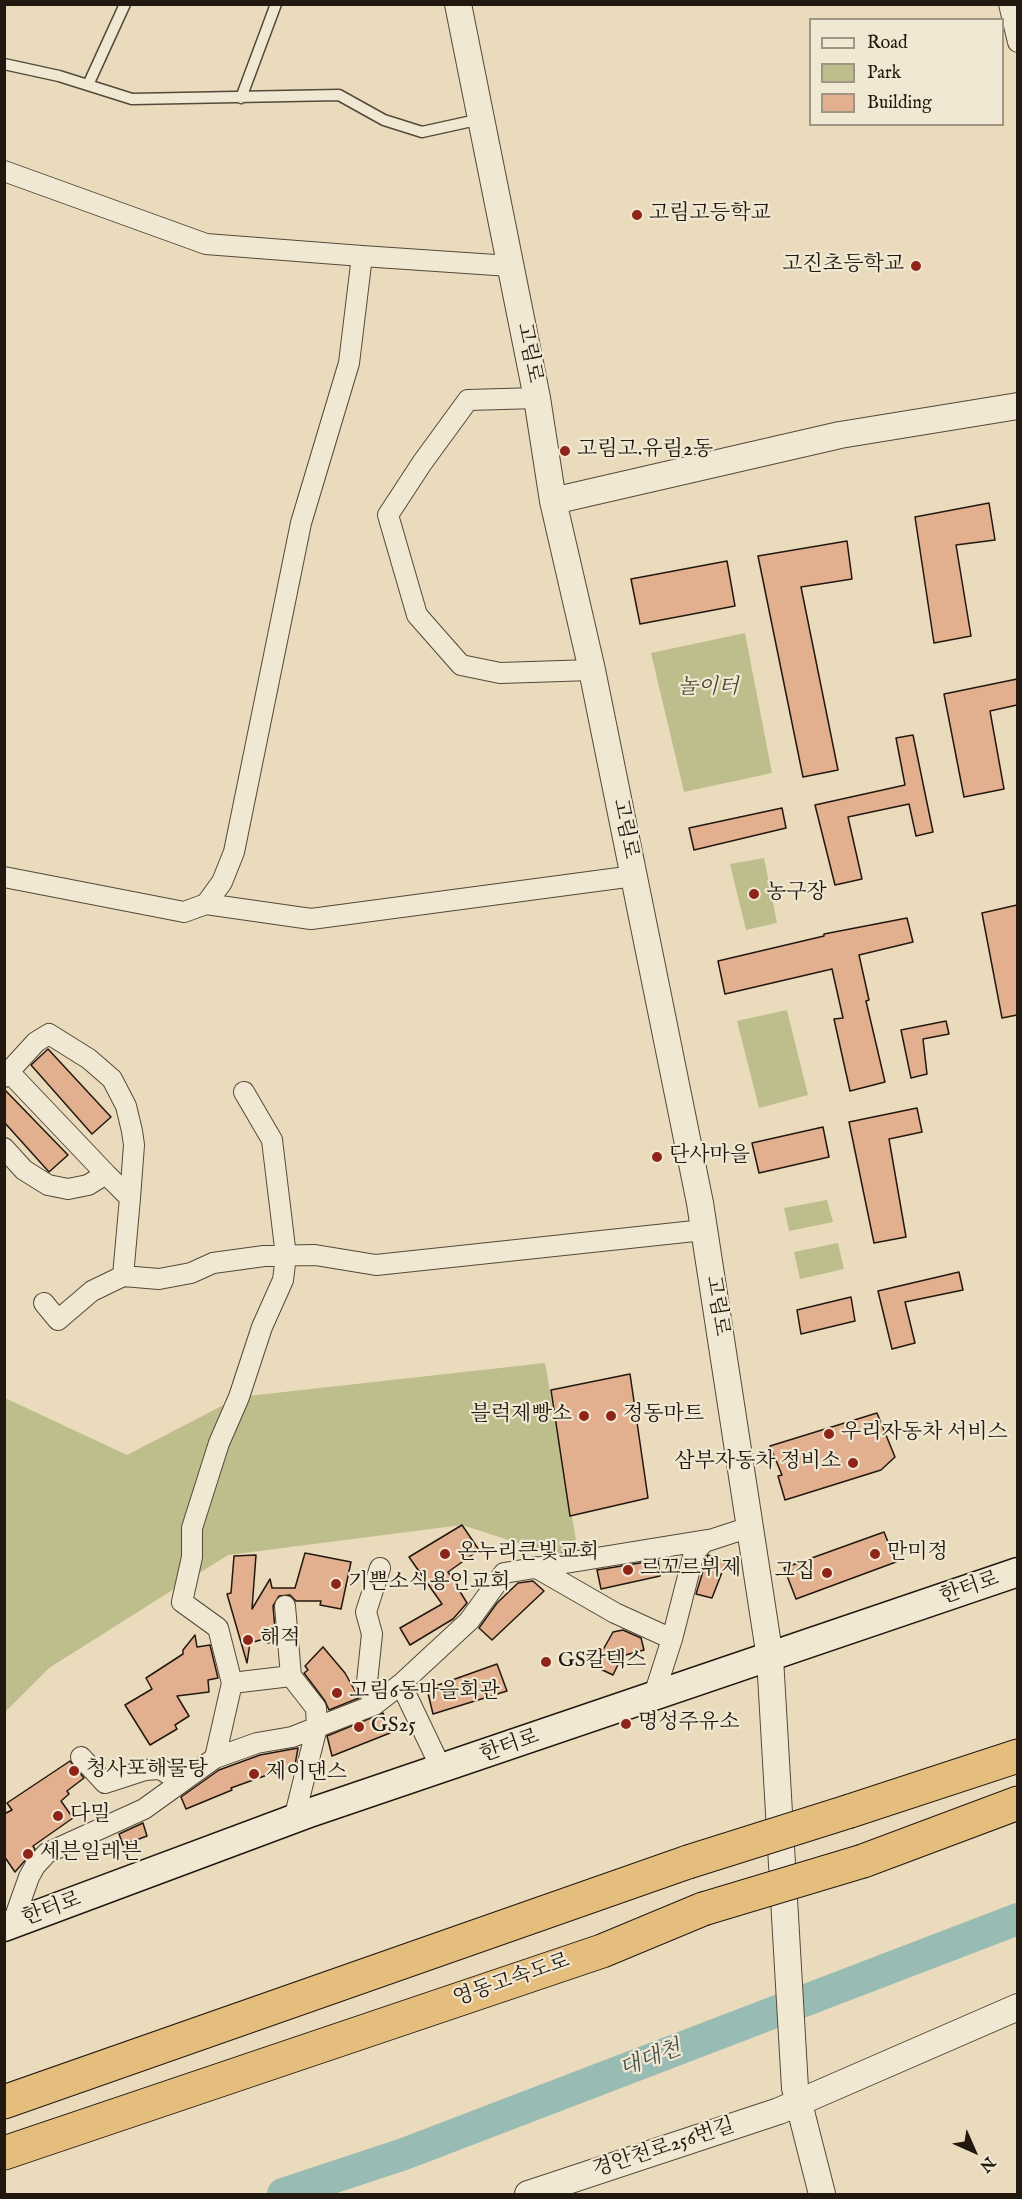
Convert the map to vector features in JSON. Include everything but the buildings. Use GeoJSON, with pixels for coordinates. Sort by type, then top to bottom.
{"type":"FeatureCollection","features":[{"type":"Feature","properties":{"kind":"highway"},"geometry":{"type":"LineString","coordinates":[[4,2102],[688,1862],[1017,1756]]}},
{"type":"Feature","properties":{"kind":"highway","name":"영동고속도로"},"geometry":{"type":"LineString","coordinates":[[4,2153],[602,1951],[703,1909],[863,1861],[1017,1803]]}},
{"type":"Feature","properties":{"kind":"main road","name":"한터로"},"geometry":{"type":"LineString","coordinates":[[7,1922],[294,1819],[1017,1572]]}},
{"type":"Feature","properties":{"kind":"street","name":"고림로"},"geometry":{"type":"LineString","coordinates":[[458,4],[537,398],[553,501],[592,670],[704,1230],[770,1658],[786,1955],[797,2094]]}},
{"type":"Feature","properties":{"kind":"street"},"geometry":{"type":"LineString","coordinates":[[1009,4],[1017,42]]}},
{"type":"Feature","properties":{"kind":"street"},"geometry":{"type":"LineString","coordinates":[[4,171],[206,244],[510,266]]}},
{"type":"Feature","properties":{"kind":"street"},"geometry":{"type":"LineString","coordinates":[[206,904],[222,882],[234,852],[301,523],[349,363],[362,256]]}},
{"type":"Feature","properties":{"kind":"street"},"geometry":{"type":"LineString","coordinates":[[537,398],[468,400],[388,515],[417,615],[461,665],[500,673],[592,670]]}},
{"type":"Feature","properties":{"kind":"street"},"geometry":{"type":"LineString","coordinates":[[553,501],[840,435],[1017,406]]}},
{"type":"Feature","properties":{"kind":"street"},"geometry":{"type":"LineString","coordinates":[[4,877],[184,912],[206,904],[311,919],[634,876]]}},
{"type":"Feature","properties":{"kind":"street"},"geometry":{"type":"LineString","coordinates":[[123,1276],[130,1198],[134,1145],[126,1106],[112,1079],[89,1059],[49,1034],[36,1042],[6,1073],[130,1198]]}},
{"type":"Feature","properties":{"kind":"street"},"geometry":{"type":"LineString","coordinates":[[215,1758],[232,1683],[218,1628],[182,1602],[192,1557],[192,1528],[219,1443],[239,1397],[262,1327],[283,1280],[286,1256],[272,1140],[244,1092]]}},
{"type":"Feature","properties":{"kind":"street"},"geometry":{"type":"LineString","coordinates":[[4,1148],[24,1170],[48,1185],[68,1189],[88,1185],[106,1174]]}},
{"type":"Feature","properties":{"kind":"street"},"geometry":{"type":"LineString","coordinates":[[44,1304],[58,1320],[92,1291],[123,1276],[159,1279],[191,1273],[213,1263],[315,1255],[376,1265],[704,1230]]}},
{"type":"Feature","properties":{"kind":"street"},"geometry":{"type":"LineString","coordinates":[[7,1922],[35,1866],[47,1853],[144,1809],[215,1758],[257,1743],[292,1737],[374,1705],[401,1684],[469,1621],[504,1574],[706,1540],[750,1527]]}},
{"type":"Feature","properties":{"kind":"street"},"geometry":{"type":"LineString","coordinates":[[653,1698],[672,1639],[694,1553],[706,1540]]}},
{"type":"Feature","properties":{"kind":"street"},"geometry":{"type":"LineString","coordinates":[[535,1567],[615,1613],[672,1639]]}},
{"type":"Feature","properties":{"kind":"street"},"geometry":{"type":"LineString","coordinates":[[374,1705],[367,1682],[372,1634],[366,1612],[380,1568]]}},
{"type":"Feature","properties":{"kind":"street"},"geometry":{"type":"LineString","coordinates":[[285,1606],[291,1676],[316,1708],[317,1728],[294,1819]]}},
{"type":"Feature","properties":{"kind":"street"},"geometry":{"type":"LineString","coordinates":[[232,1683],[291,1676]]}},
{"type":"Feature","properties":{"kind":"street"},"geometry":{"type":"LineString","coordinates":[[401,1684],[442,1770]]}},
{"type":"Feature","properties":{"kind":"street"},"geometry":{"type":"LineString","coordinates":[[81,1757],[105,1783],[145,1770],[160,1769],[180,1781]]}},
{"type":"Feature","properties":{"kind":"street","name":"경안천로256번길"},"geometry":{"type":"LineString","coordinates":[[528,2194],[797,2094],[1017,2007]]}},
{"type":"Feature","properties":{"kind":"street"},"geometry":{"type":"LineString","coordinates":[[797,2094],[822,2194]]}},
{"type":"Feature","properties":{"kind":"lane"},"geometry":{"type":"LineString","coordinates":[[88,85],[125,4]]}},
{"type":"Feature","properties":{"kind":"lane"},"geometry":{"type":"LineString","coordinates":[[242,98],[276,4]]}},
{"type":"Feature","properties":{"kind":"lane"},"geometry":{"type":"LineString","coordinates":[[4,64],[88,85],[132,99],[339,95],[384,120],[422,132],[481,119]]}},
{"type":"Feature","properties":{"kind":"green space","name":"놀이터"},"geometry":{"type":"Polygon","coordinates":[[[745,633],[772,773],[684,792],[651,653],[745,633]]]}},
{"type":"Feature","properties":{"kind":"green space","name":"농구장"},"geometry":{"type":"Polygon","coordinates":[[[764,858],[777,923],[746,930],[730,864],[764,858]]]}},
{"type":"Feature","properties":{"kind":"green space"},"geometry":{"type":"Polygon","coordinates":[[[787,1010],[808,1095],[759,1108],[737,1021],[787,1010]]]}},
{"type":"Feature","properties":{"kind":"green space"},"geometry":{"type":"Polygon","coordinates":[[[827,1200],[833,1222],[789,1231],[784,1208],[827,1200]]]}},
{"type":"Feature","properties":{"kind":"green space"},"geometry":{"type":"Polygon","coordinates":[[[838,1243],[844,1269],[800,1279],[794,1252],[838,1243]]]}},
{"type":"Feature","properties":{"kind":"green space"},"geometry":{"type":"Polygon","coordinates":[[[545,1363],[580,1563],[462,1525],[228,1555],[49,1668],[5,1712],[5,1398],[127,1455],[239,1397],[545,1363]]]}},
{"type":"Feature","properties":{"kind":"waterway","name":"대대천"},"geometry":{"type":"LineString","coordinates":[[283,2194],[404,2154],[1018,1919]]}},
{"type":"Feature","properties":{"kind":"place","name":"고림고등학교"},"geometry":{"type":"Point","coordinates":[637,215]}},
{"type":"Feature","properties":{"kind":"place","name":"고진초등학교"},"geometry":{"type":"Point","coordinates":[916,266]}},
{"type":"Feature","properties":{"kind":"place","name":"고림고.유림2동"},"geometry":{"type":"Point","coordinates":[565,451]}},
{"type":"Feature","properties":{"kind":"place","name":"농구장"},"geometry":{"type":"Point","coordinates":[754,894]}},
{"type":"Feature","properties":{"kind":"place","name":"단사마을"},"geometry":{"type":"Point","coordinates":[657,1157]}},
{"type":"Feature","properties":{"kind":"place","name":"블럭제빵소"},"geometry":{"type":"Point","coordinates":[584,1416]}},
{"type":"Feature","properties":{"kind":"place","name":"정동마트"},"geometry":{"type":"Point","coordinates":[611,1416]}},
{"type":"Feature","properties":{"kind":"place","name":"우리자동차 서비스"},"geometry":{"type":"Point","coordinates":[829,1434]}},
{"type":"Feature","properties":{"kind":"place","name":"삼부자동차 정비소"},"geometry":{"type":"Point","coordinates":[853,1463]}},
{"type":"Feature","properties":{"kind":"place","name":"온누리큰빛교회"},"geometry":{"type":"Point","coordinates":[445,1554]}},
{"type":"Feature","properties":{"kind":"place","name":"만미정"},"geometry":{"type":"Point","coordinates":[875,1554]}},
{"type":"Feature","properties":{"kind":"place","name":"르꼬르뷔제"},"geometry":{"type":"Point","coordinates":[628,1570]}},
{"type":"Feature","properties":{"kind":"place","name":"그집"},"geometry":{"type":"Point","coordinates":[827,1573]}},
{"type":"Feature","properties":{"kind":"place","name":"기쁜소식용인교회"},"geometry":{"type":"Point","coordinates":[336,1584]}},
{"type":"Feature","properties":{"kind":"place","name":"해적"},"geometry":{"type":"Point","coordinates":[248,1640]}},
{"type":"Feature","properties":{"kind":"place","name":"GS칼텍스"},"geometry":{"type":"Point","coordinates":[546,1662]}},
{"type":"Feature","properties":{"kind":"place","name":"고림6동마을회관"},"geometry":{"type":"Point","coordinates":[337,1693]}},
{"type":"Feature","properties":{"kind":"place","name":"명성주유소"},"geometry":{"type":"Point","coordinates":[626,1724]}},
{"type":"Feature","properties":{"kind":"place","name":"GS25"},"geometry":{"type":"Point","coordinates":[359,1727]}},
{"type":"Feature","properties":{"kind":"place","name":"청사포해물탕"},"geometry":{"type":"Point","coordinates":[74,1771]}},
{"type":"Feature","properties":{"kind":"place","name":"제이댄스"},"geometry":{"type":"Point","coordinates":[254,1774]}},
{"type":"Feature","properties":{"kind":"place","name":"다밀"},"geometry":{"type":"Point","coordinates":[58,1816]}},
{"type":"Feature","properties":{"kind":"place","name":"세븐일레븐"},"geometry":{"type":"Point","coordinates":[28,1854]}}]}
